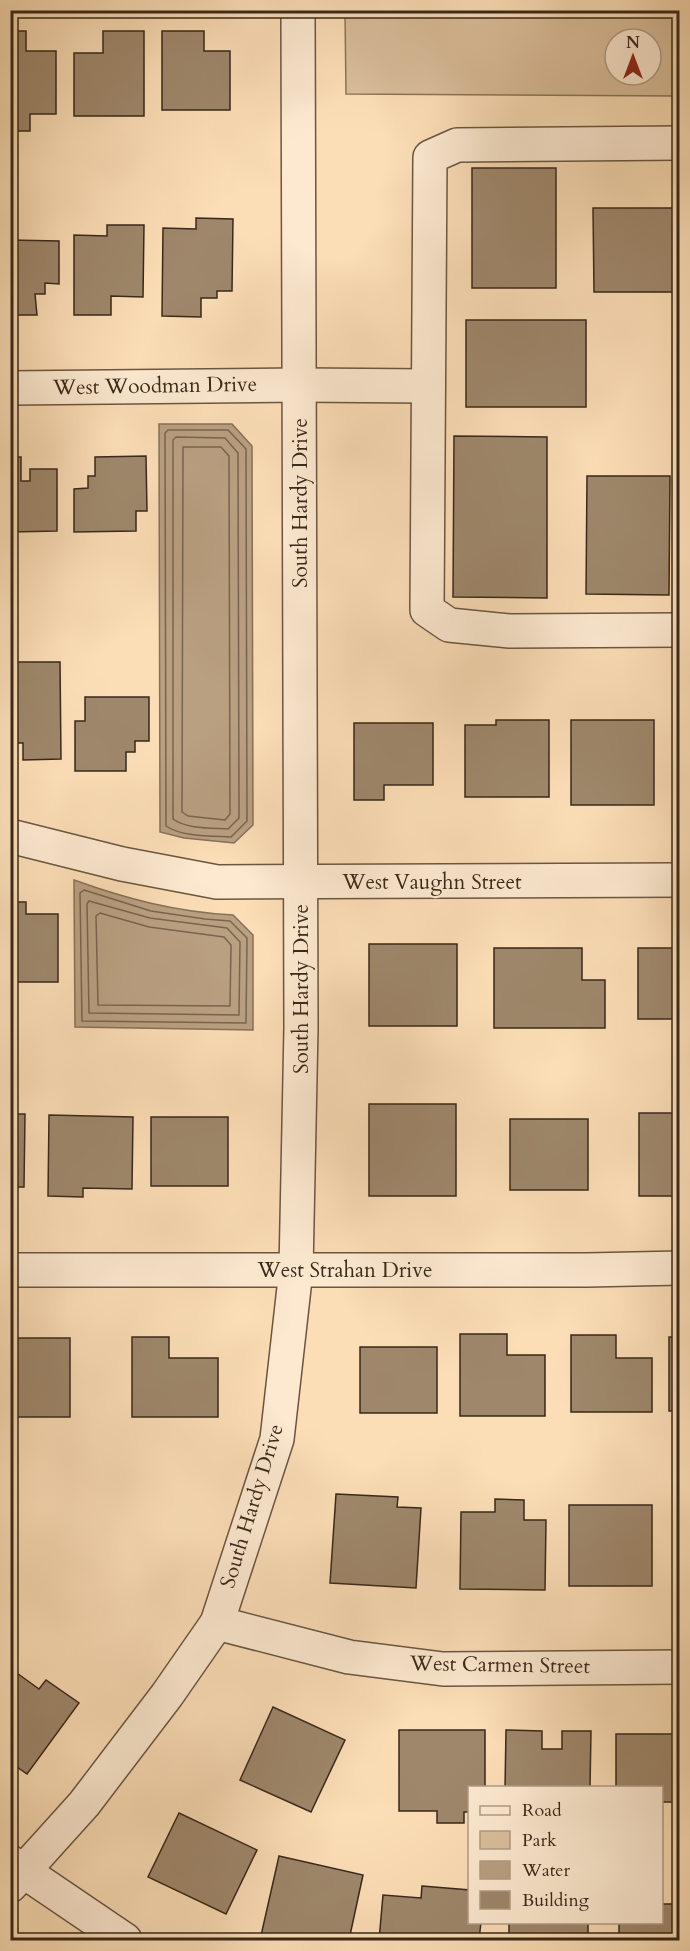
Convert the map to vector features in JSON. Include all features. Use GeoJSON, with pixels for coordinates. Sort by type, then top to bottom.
{"type":"FeatureCollection","features":[{"type":"Feature","properties":{"kind":"street","name":"South Hardy Drive"},"geometry":{"type":"LineString","coordinates":[[15,1873],[84,1804],[167,1695],[217,1623],[277,1439],[296,1270],[301,1028],[298,10]]}},
{"type":"Feature","properties":{"kind":"street"},"geometry":{"type":"LineString","coordinates":[[680,143],[457,145],[430,157],[427,610],[449,625],[510,631],[680,630]]}},
{"type":"Feature","properties":{"kind":"street","name":"West Woodman Drive"},"geometry":{"type":"LineString","coordinates":[[10,388],[428,386]]}},
{"type":"Feature","properties":{"kind":"street","name":"West Vaughn Street"},"geometry":{"type":"LineString","coordinates":[[10,836],[122,864],[217,882],[680,880]]}},
{"type":"Feature","properties":{"kind":"street","name":"West Strahan Drive"},"geometry":{"type":"LineString","coordinates":[[10,1270],[680,1268]]}},
{"type":"Feature","properties":{"kind":"street","name":"West Carmen Street"},"geometry":{"type":"LineString","coordinates":[[217,1623],[349,1657],[443,1669],[680,1667]]}},
{"type":"Feature","properties":{"kind":"street"},"geometry":{"type":"LineString","coordinates":[[15,1873],[125,1941]]}},
{"type":"Feature","properties":{"kind":"green space"},"geometry":{"type":"Polygon","coordinates":[[[345,11],[679,11],[679,96],[346,94],[345,11]]]}},
{"type":"Feature","properties":{"kind":"water"},"geometry":{"type":"Polygon","coordinates":[[[159,424],[232,424],[252,446],[253,825],[234,843],[184,838],[160,832],[159,424]]]}},
{"type":"Feature","properties":{"kind":"water"},"geometry":{"type":"Polygon","coordinates":[[[74,880],[152,903],[192,911],[233,915],[253,935],[253,1030],[75,1027],[74,880]]]}},
{"type":"Feature","properties":{"kind":"building"},"geometry":{"type":"Polygon","coordinates":[[[10,31],[26,31],[26,51],[56,51],[56,114],[30,114],[30,131],[10,131],[10,31]]]}},
{"type":"Feature","properties":{"kind":"building"},"geometry":{"type":"Polygon","coordinates":[[[103,31],[144,31],[144,116],[74,116],[74,53],[103,53],[103,31]]]}},
{"type":"Feature","properties":{"kind":"building"},"geometry":{"type":"Polygon","coordinates":[[[162,31],[204,31],[204,51],[230,51],[230,110],[162,110],[162,31]]]}},
{"type":"Feature","properties":{"kind":"building"},"geometry":{"type":"Polygon","coordinates":[[[472,168],[556,168],[556,288],[472,288],[472,168]]]}},
{"type":"Feature","properties":{"kind":"building"},"geometry":{"type":"Polygon","coordinates":[[[593,208],[680,208],[680,292],[594,292],[593,208]]]}},
{"type":"Feature","properties":{"kind":"building"},"geometry":{"type":"Polygon","coordinates":[[[196,218],[233,219],[232,291],[217,291],[217,298],[201,298],[201,317],[162,316],[163,228],[196,229],[196,218]]]}},
{"type":"Feature","properties":{"kind":"building"},"geometry":{"type":"Polygon","coordinates":[[[107,225],[144,225],[143,297],[111,296],[111,315],[74,315],[74,235],[107,236],[107,225]]]}},
{"type":"Feature","properties":{"kind":"building"},"geometry":{"type":"Polygon","coordinates":[[[10,240],[59,241],[59,284],[45,283],[45,294],[35,294],[37,315],[10,315],[10,240]]]}},
{"type":"Feature","properties":{"kind":"building"},"geometry":{"type":"Polygon","coordinates":[[[466,320],[586,320],[586,407],[466,407],[466,320]]]}},
{"type":"Feature","properties":{"kind":"building"},"geometry":{"type":"Polygon","coordinates":[[[454,436],[547,437],[547,598],[453,597],[454,436]]]}},
{"type":"Feature","properties":{"kind":"building"},"geometry":{"type":"Polygon","coordinates":[[[146,456],[147,511],[136,511],[136,531],[74,532],[74,489],[88,488],[88,476],[95,476],[95,457],[146,456]]]}},
{"type":"Feature","properties":{"kind":"building"},"geometry":{"type":"Polygon","coordinates":[[[10,457],[21,457],[21,481],[30,481],[30,469],[57,469],[57,531],[10,532],[10,457]]]}},
{"type":"Feature","properties":{"kind":"building"},"geometry":{"type":"Polygon","coordinates":[[[587,476],[670,476],[669,595],[586,594],[587,476]]]}},
{"type":"Feature","properties":{"kind":"building"},"geometry":{"type":"Polygon","coordinates":[[[10,662],[60,662],[61,759],[23,760],[23,743],[10,743],[10,662]]]}},
{"type":"Feature","properties":{"kind":"building"},"geometry":{"type":"Polygon","coordinates":[[[85,697],[149,697],[149,741],[135,741],[135,752],[126,752],[126,771],[75,771],[75,721],[85,721],[85,697]]]}},
{"type":"Feature","properties":{"kind":"building"},"geometry":{"type":"Polygon","coordinates":[[[496,720],[549,720],[549,797],[465,797],[465,725],[496,725],[496,720]]]}},
{"type":"Feature","properties":{"kind":"building"},"geometry":{"type":"Polygon","coordinates":[[[571,720],[654,720],[654,805],[571,805],[571,720]]]}},
{"type":"Feature","properties":{"kind":"building"},"geometry":{"type":"Polygon","coordinates":[[[354,723],[433,723],[433,785],[384,785],[384,800],[354,800],[354,723]]]}},
{"type":"Feature","properties":{"kind":"building"},"geometry":{"type":"Polygon","coordinates":[[[677,727],[680,727],[680,805],[678,805],[677,727]]]}},
{"type":"Feature","properties":{"kind":"building"},"geometry":{"type":"Polygon","coordinates":[[[10,902],[26,902],[26,914],[58,914],[58,982],[10,982],[10,902]]]}},
{"type":"Feature","properties":{"kind":"building"},"geometry":{"type":"Polygon","coordinates":[[[369,944],[457,944],[457,1026],[369,1026],[369,944]]]}},
{"type":"Feature","properties":{"kind":"building"},"geometry":{"type":"Polygon","coordinates":[[[494,948],[582,948],[582,980],[605,980],[605,1028],[494,1028],[494,948]]]}},
{"type":"Feature","properties":{"kind":"building"},"geometry":{"type":"Polygon","coordinates":[[[638,948],[680,948],[680,1019],[638,1019],[638,948]]]}},
{"type":"Feature","properties":{"kind":"building"},"geometry":{"type":"Polygon","coordinates":[[[369,1104],[456,1104],[456,1196],[369,1196],[369,1104]]]}},
{"type":"Feature","properties":{"kind":"building"},"geometry":{"type":"Polygon","coordinates":[[[639,1113],[680,1113],[680,1196],[639,1196],[639,1113]]]}},
{"type":"Feature","properties":{"kind":"building"},"geometry":{"type":"Polygon","coordinates":[[[10,1114],[25,1114],[24,1187],[10,1187],[10,1114]]]}},
{"type":"Feature","properties":{"kind":"building"},"geometry":{"type":"Polygon","coordinates":[[[49,1115],[133,1117],[132,1189],[83,1188],[83,1197],[48,1196],[49,1115]]]}},
{"type":"Feature","properties":{"kind":"building"},"geometry":{"type":"Polygon","coordinates":[[[151,1117],[228,1117],[228,1186],[151,1186],[151,1117]]]}},
{"type":"Feature","properties":{"kind":"building"},"geometry":{"type":"Polygon","coordinates":[[[510,1119],[588,1119],[588,1190],[510,1190],[510,1119]]]}},
{"type":"Feature","properties":{"kind":"building"},"geometry":{"type":"Polygon","coordinates":[[[460,1334],[507,1334],[507,1355],[545,1355],[545,1416],[460,1416],[460,1334]]]}},
{"type":"Feature","properties":{"kind":"building"},"geometry":{"type":"Polygon","coordinates":[[[571,1335],[616,1335],[616,1358],[652,1358],[652,1412],[571,1412],[571,1335]]]}},
{"type":"Feature","properties":{"kind":"building"},"geometry":{"type":"Polygon","coordinates":[[[132,1337],[169,1337],[169,1358],[218,1358],[218,1417],[132,1417],[132,1337]]]}},
{"type":"Feature","properties":{"kind":"building"},"geometry":{"type":"Polygon","coordinates":[[[669,1337],[680,1337],[680,1411],[669,1411],[669,1337]]]}},
{"type":"Feature","properties":{"kind":"building"},"geometry":{"type":"Polygon","coordinates":[[[70,1338],[70,1417],[10,1417],[10,1339],[70,1338]]]}},
{"type":"Feature","properties":{"kind":"building"},"geometry":{"type":"Polygon","coordinates":[[[360,1347],[437,1347],[437,1413],[360,1413],[360,1347]]]}},
{"type":"Feature","properties":{"kind":"building"},"geometry":{"type":"Polygon","coordinates":[[[336,1494],[398,1497],[397,1507],[421,1508],[416,1588],[330,1583],[336,1494]]]}},
{"type":"Feature","properties":{"kind":"building"},"geometry":{"type":"Polygon","coordinates":[[[495,1499],[524,1500],[524,1520],[546,1520],[545,1590],[460,1589],[461,1512],[495,1512],[495,1499]]]}},
{"type":"Feature","properties":{"kind":"building"},"geometry":{"type":"Polygon","coordinates":[[[569,1505],[652,1505],[652,1586],[569,1586],[569,1505]]]}},
{"type":"Feature","properties":{"kind":"building"},"geometry":{"type":"Polygon","coordinates":[[[674,1514],[680,1514],[680,1592],[674,1592],[674,1514]]]}},
{"type":"Feature","properties":{"kind":"building"},"geometry":{"type":"Polygon","coordinates":[[[10,1668],[39,1689],[46,1680],[79,1703],[27,1774],[10,1762],[10,1668]]]}},
{"type":"Feature","properties":{"kind":"building"},"geometry":{"type":"Polygon","coordinates":[[[273,1707],[345,1740],[311,1812],[240,1780],[273,1707]]]}},
{"type":"Feature","properties":{"kind":"building"},"geometry":{"type":"Polygon","coordinates":[[[399,1730],[485,1730],[485,1786],[468,1786],[468,1812],[464,1812],[464,1823],[437,1823],[437,1811],[399,1811],[399,1730]]]}},
{"type":"Feature","properties":{"kind":"building"},"geometry":{"type":"Polygon","coordinates":[[[506,1730],[542,1731],[542,1749],[562,1749],[562,1731],[591,1731],[590,1786],[505,1786],[506,1730]]]}},
{"type":"Feature","properties":{"kind":"building"},"geometry":{"type":"Polygon","coordinates":[[[616,1734],[680,1734],[680,1802],[663,1802],[663,1786],[616,1786],[616,1734]]]}},
{"type":"Feature","properties":{"kind":"building"},"geometry":{"type":"Polygon","coordinates":[[[179,1813],[257,1850],[226,1914],[148,1877],[179,1813]]]}},
{"type":"Feature","properties":{"kind":"building"},"geometry":{"type":"Polygon","coordinates":[[[279,1856],[363,1875],[349,1940],[260,1940],[279,1856]]]}},
{"type":"Feature","properties":{"kind":"building"},"geometry":{"type":"Polygon","coordinates":[[[422,1886],[468,1890],[468,1924],[481,1924],[479,1940],[379,1940],[383,1895],[421,1898],[422,1886]]]}},
{"type":"Feature","properties":{"kind":"building"},"geometry":{"type":"Polygon","coordinates":[[[663,1904],[680,1904],[680,1940],[619,1940],[619,1924],[663,1924],[663,1904]]]}},
{"type":"Feature","properties":{"kind":"building"},"geometry":{"type":"Polygon","coordinates":[[[509,1924],[588,1924],[588,1940],[509,1940],[509,1924]]]}}]}
